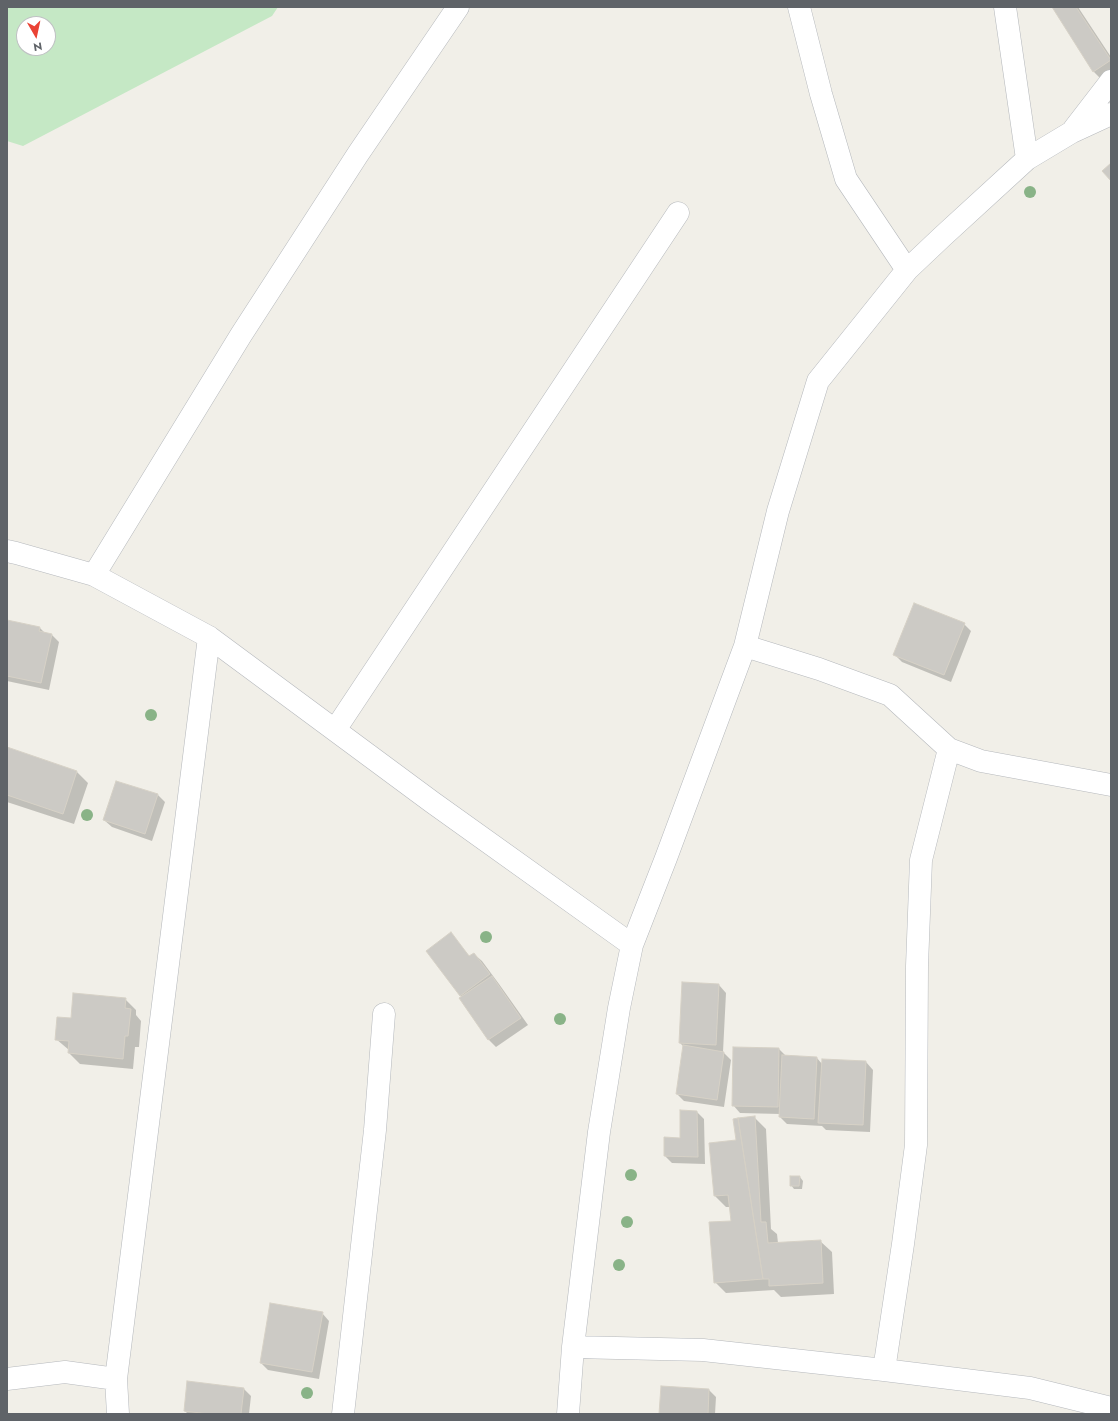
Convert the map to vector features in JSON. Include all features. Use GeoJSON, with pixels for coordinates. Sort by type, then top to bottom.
{"type":"FeatureCollection","features":[{"type":"Feature","properties":{"kind":"street"},"geometry":{"type":"LineString","coordinates":[[94,575],[241,335],[358,154],[458,7]]}},
{"type":"Feature","properties":{"kind":"street"},"geometry":{"type":"LineString","coordinates":[[799,7],[821,94],[846,179],[907,270]]}},
{"type":"Feature","properties":{"kind":"street"},"geometry":{"type":"LineString","coordinates":[[1005,7],[1027,159]]}},
{"type":"Feature","properties":{"kind":"street"},"geometry":{"type":"LineString","coordinates":[[1072,132],[1111,81]]}},
{"type":"Feature","properties":{"kind":"street"},"geometry":{"type":"LineString","coordinates":[[568,1414],[573,1347],[599,1132],[619,1008],[632,945],[745,646],[778,511],[818,381],[907,270],[1027,159],[1072,132],[1111,114]]}},
{"type":"Feature","properties":{"kind":"street"},"geometry":{"type":"LineString","coordinates":[[335,730],[678,213]]}},
{"type":"Feature","properties":{"kind":"street"},"geometry":{"type":"LineString","coordinates":[[7,551],[94,575],[209,637],[438,806],[632,945]]}},
{"type":"Feature","properties":{"kind":"street"},"geometry":{"type":"LineString","coordinates":[[118,1414],[116,1379],[209,637]]}},
{"type":"Feature","properties":{"kind":"street"},"geometry":{"type":"LineString","coordinates":[[745,646],[819,669],[890,695],[949,749],[981,761],[1111,785]]}},
{"type":"Feature","properties":{"kind":"street"},"geometry":{"type":"LineString","coordinates":[[884,1370],[916,1145],[917,966],[921,860],[949,749]]}},
{"type":"Feature","properties":{"kind":"street"},"geometry":{"type":"LineString","coordinates":[[343,1414],[375,1130],[384,1014]]}},
{"type":"Feature","properties":{"kind":"street"},"geometry":{"type":"LineString","coordinates":[[573,1347],[703,1350],[884,1370],[1030,1388],[1111,1408]]}},
{"type":"Feature","properties":{"kind":"street"},"geometry":{"type":"LineString","coordinates":[[7,1379],[64,1372],[116,1379]]}},
{"type":"Feature","properties":{"kind":"green space"},"geometry":{"type":"Polygon","coordinates":[[[7,7],[278,7],[272,16],[23,146],[7,141],[7,7]]]}},
{"type":"Feature","properties":{"kind":"building"},"geometry":{"type":"Polygon","coordinates":[[[1052,7],[1076,7],[1111,60],[1093,72],[1052,7]]]}},
{"type":"Feature","properties":{"kind":"building"},"geometry":{"type":"Polygon","coordinates":[[[1111,163],[1111,181],[1102,171],[1111,163]]]}},
{"type":"Feature","properties":{"kind":"building"},"geometry":{"type":"Polygon","coordinates":[[[914,603],[965,623],[944,675],[893,655],[914,603]]]}},
{"type":"Feature","properties":{"kind":"building"},"geometry":{"type":"Polygon","coordinates":[[[7,620],[40,627],[39,631],[52,634],[41,683],[7,676],[7,620]]]}},
{"type":"Feature","properties":{"kind":"building"},"geometry":{"type":"Polygon","coordinates":[[[7,747],[77,771],[63,814],[7,795],[7,747]]]}},
{"type":"Feature","properties":{"kind":"building"},"geometry":{"type":"Polygon","coordinates":[[[116,781],[158,794],[145,834],[103,820],[116,781]]]}},
{"type":"Feature","properties":{"kind":"building"},"geometry":{"type":"Polygon","coordinates":[[[451,932],[469,956],[474,953],[490,974],[460,996],[426,951],[451,932]]]}},
{"type":"Feature","properties":{"kind":"building"},"geometry":{"type":"Polygon","coordinates":[[[492,976],[521,1018],[488,1040],[459,998],[492,976]]]}},
{"type":"Feature","properties":{"kind":"building"},"geometry":{"type":"Polygon","coordinates":[[[682,982],[719,984],[716,1045],[679,1043],[682,982]]]}},
{"type":"Feature","properties":{"kind":"building"},"geometry":{"type":"Polygon","coordinates":[[[73,993],[126,998],[125,1008],[131,1009],[128,1036],[125,1036],[123,1059],[68,1053],[69,1041],[55,1040],[57,1017],[71,1018],[73,993]]]}},
{"type":"Feature","properties":{"kind":"building"},"geometry":{"type":"Polygon","coordinates":[[[683,1045],[724,1052],[717,1100],[676,1094],[683,1045]]]}},
{"type":"Feature","properties":{"kind":"building"},"geometry":{"type":"Polygon","coordinates":[[[733,1047],[779,1048],[778,1107],[732,1106],[733,1047]]]}},
{"type":"Feature","properties":{"kind":"building"},"geometry":{"type":"Polygon","coordinates":[[[782,1055],[817,1057],[814,1119],[779,1117],[782,1055]]]}},
{"type":"Feature","properties":{"kind":"building"},"geometry":{"type":"Polygon","coordinates":[[[822,1059],[866,1061],[863,1125],[818,1123],[822,1059]]]}},
{"type":"Feature","properties":{"kind":"building"},"geometry":{"type":"Polygon","coordinates":[[[680,1110],[697,1111],[698,1157],[664,1156],[664,1137],[680,1138],[680,1110]]]}},
{"type":"Feature","properties":{"kind":"building"},"geometry":{"type":"Polygon","coordinates":[[[755,1116],[761,1222],[766,1222],[768,1243],[821,1240],[823,1283],[769,1286],[769,1279],[763,1279],[738,1118],[755,1116]]]}},
{"type":"Feature","properties":{"kind":"building"},"geometry":{"type":"Polygon","coordinates":[[[738,1118],[763,1279],[714,1283],[709,1222],[731,1221],[728,1195],[714,1196],[709,1143],[736,1140],[733,1119],[738,1118]]]}},
{"type":"Feature","properties":{"kind":"building"},"geometry":{"type":"Polygon","coordinates":[[[790,1176],[800,1176],[799,1186],[790,1186],[790,1176]]]}},
{"type":"Feature","properties":{"kind":"building"},"geometry":{"type":"Polygon","coordinates":[[[270,1303],[323,1312],[312,1372],[260,1363],[270,1303]]]}},
{"type":"Feature","properties":{"kind":"building"},"geometry":{"type":"Polygon","coordinates":[[[187,1381],[244,1388],[241,1414],[209,1414],[184,1411],[187,1381]]]}},
{"type":"Feature","properties":{"kind":"building"},"geometry":{"type":"Polygon","coordinates":[[[661,1386],[709,1389],[708,1414],[659,1414],[661,1386]]]}}]}
